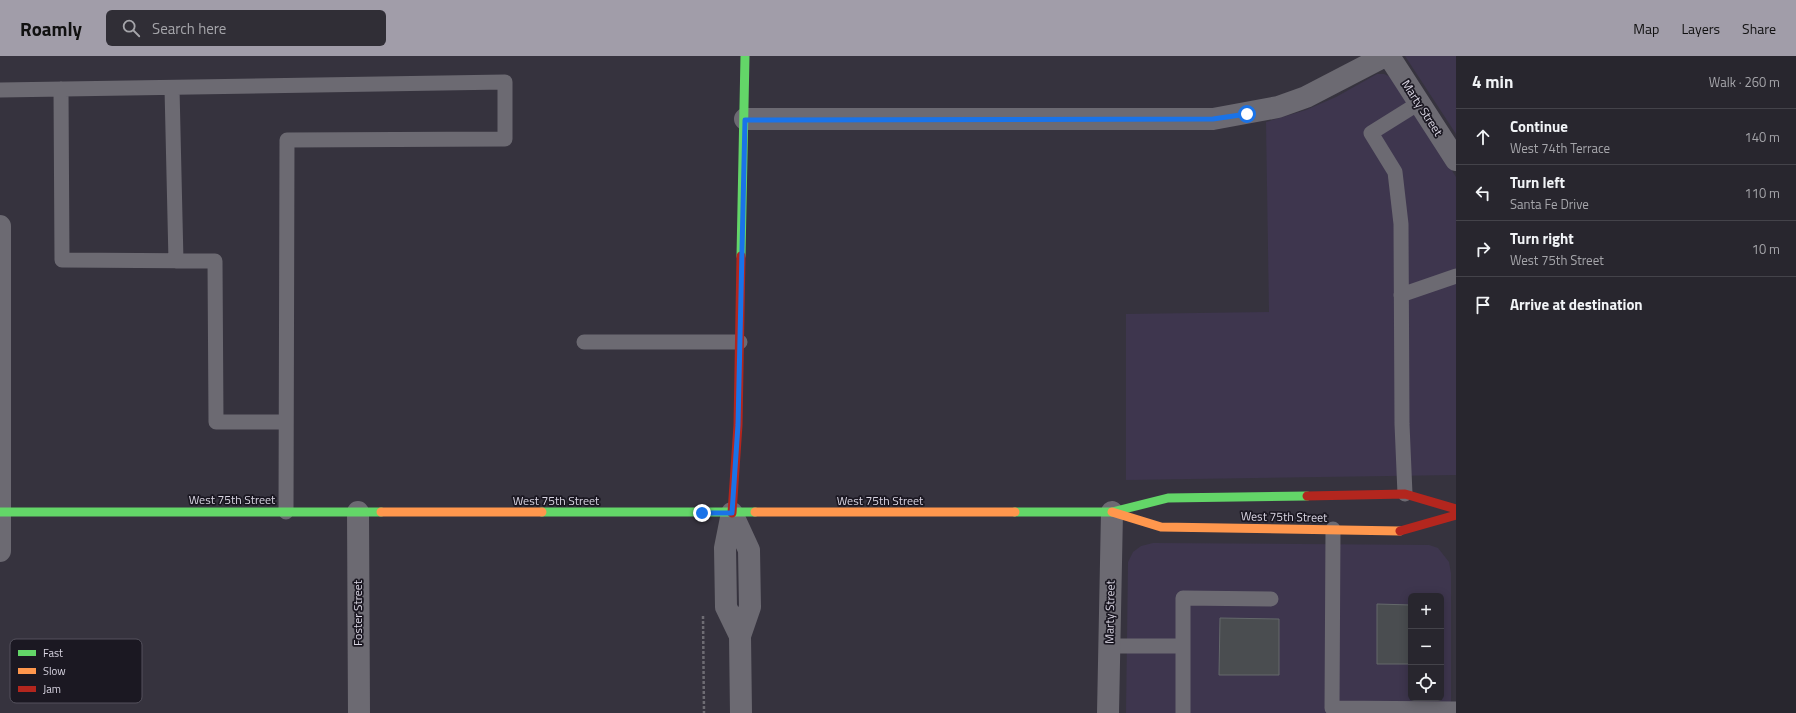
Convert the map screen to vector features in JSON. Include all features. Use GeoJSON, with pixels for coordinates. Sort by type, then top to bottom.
{"type":"FeatureCollection","features":[{"type":"Feature","properties":{"kind":"main road"},"geometry":{"type":"LineString","coordinates":[[732,513],[738,425],[746,56]]}},
{"type":"Feature","properties":{"kind":"main road","name":"West 75th Street"},"geometry":{"type":"LineString","coordinates":[[0,512],[1112,512],[1168,498],[1405,494],[1456,509]]}},
{"type":"Feature","properties":{"kind":"main road","name":"West 75th Street"},"geometry":{"type":"LineString","coordinates":[[1112,512],[1161,527],[1404,531],[1456,515]]}},
{"type":"Feature","properties":{"kind":"street"},"geometry":{"type":"LineString","coordinates":[[745,120],[1213,119],[1278,107],[1306,97],[1385,56]]}},
{"type":"Feature","properties":{"kind":"street","name":"Marty Street"},"geometry":{"type":"LineString","coordinates":[[1389,56],[1456,160]]}},
{"type":"Feature","properties":{"kind":"street"},"geometry":{"type":"LineString","coordinates":[[0,226],[0,551]]}},
{"type":"Feature","properties":{"kind":"street","name":"Foster Street"},"geometry":{"type":"LineString","coordinates":[[358,512],[359,713]]}},
{"type":"Feature","properties":{"kind":"street","name":"Marty Street"},"geometry":{"type":"LineString","coordinates":[[1108,713],[1112,512]]}},
{"type":"Feature","properties":{"kind":"street"},"geometry":{"type":"LineString","coordinates":[[732,513],[725,548],[726,607],[740,636],[741,713]]}},
{"type":"Feature","properties":{"kind":"lane"},"geometry":{"type":"LineString","coordinates":[[0,90],[505,82],[505,139],[287,140],[286,512]]}},
{"type":"Feature","properties":{"kind":"lane"},"geometry":{"type":"LineString","coordinates":[[172,88],[176,261]]}},
{"type":"Feature","properties":{"kind":"lane"},"geometry":{"type":"LineString","coordinates":[[61,89],[62,260],[215,261],[216,422],[286,422]]}},
{"type":"Feature","properties":{"kind":"lane"},"geometry":{"type":"LineString","coordinates":[[1405,494],[1401,224],[1395,172],[1371,133],[1419,103]]}},
{"type":"Feature","properties":{"kind":"lane"},"geometry":{"type":"LineString","coordinates":[[1401,295],[1456,276]]}},
{"type":"Feature","properties":{"kind":"lane"},"geometry":{"type":"LineString","coordinates":[[584,342],[740,342]]}},
{"type":"Feature","properties":{"kind":"lane"},"geometry":{"type":"LineString","coordinates":[[1333,529],[1332,708],[1456,709]]}},
{"type":"Feature","properties":{"kind":"lane"},"geometry":{"type":"LineString","coordinates":[[1182,713],[1183,598],[1271,599]]}},
{"type":"Feature","properties":{"kind":"lane"},"geometry":{"type":"LineString","coordinates":[[1109,646],[1183,646]]}},
{"type":"Feature","properties":{"kind":"shaded area"},"geometry":{"type":"Polygon","coordinates":[[[1405,56],[1456,56],[1456,134],[1405,56]]]}},
{"type":"Feature","properties":{"kind":"shaded area"},"geometry":{"type":"Polygon","coordinates":[[[1377,74],[1384,74],[1393,78],[1456,177],[1456,475],[1126,480],[1126,314],[1269,312],[1266,122],[1306,110],[1336,97],[1377,74]]]}},
{"type":"Feature","properties":{"kind":"shaded area"},"geometry":{"type":"Polygon","coordinates":[[[1153,543],[1429,545],[1438,548],[1449,562],[1451,573],[1451,713],[1126,713],[1128,562],[1133,552],[1141,546],[1153,543]]]}},
{"type":"Feature","properties":{"kind":"building"},"geometry":{"type":"Polygon","coordinates":[[[1377,604],[1408,605],[1408,664],[1377,664],[1377,604]]]}},
{"type":"Feature","properties":{"kind":"building"},"geometry":{"type":"Polygon","coordinates":[[[1220,618],[1279,619],[1279,675],[1219,675],[1220,618]]]}},
{"type":"Feature","properties":{"kind":"traffic: fast"},"geometry":{"type":"LineString","coordinates":[[741,256],[745,56]]}},
{"type":"Feature","properties":{"kind":"traffic: fast"},"geometry":{"type":"LineString","coordinates":[[1015,512],[1112,512],[1168,498],[1307,496]]}},
{"type":"Feature","properties":{"kind":"traffic: fast"},"geometry":{"type":"LineString","coordinates":[[0,512],[381,512]]}},
{"type":"Feature","properties":{"kind":"traffic: fast"},"geometry":{"type":"LineString","coordinates":[[542,512],[755,512]]}},
{"type":"Feature","properties":{"kind":"traffic: slow"},"geometry":{"type":"LineString","coordinates":[[381,512],[542,512]]}},
{"type":"Feature","properties":{"kind":"traffic: slow"},"geometry":{"type":"LineString","coordinates":[[755,512],[1015,512]]}},
{"type":"Feature","properties":{"kind":"traffic: slow"},"geometry":{"type":"LineString","coordinates":[[1112,512],[1161,527],[1400,531]]}},
{"type":"Feature","properties":{"kind":"traffic: jam"},"geometry":{"type":"LineString","coordinates":[[732,513],[738,425],[741,256]]}},
{"type":"Feature","properties":{"kind":"traffic: jam"},"geometry":{"type":"LineString","coordinates":[[1307,496],[1405,494],[1456,509]]}},
{"type":"Feature","properties":{"kind":"traffic: jam"},"geometry":{"type":"LineString","coordinates":[[1400,531],[1456,515]]}},
{"type":"Feature","properties":{"kind":"route"},"geometry":{"type":"LineString","coordinates":[[702,513],[732,513],[738,425],[745,120],[1213,119],[1247,114]]}}]}
